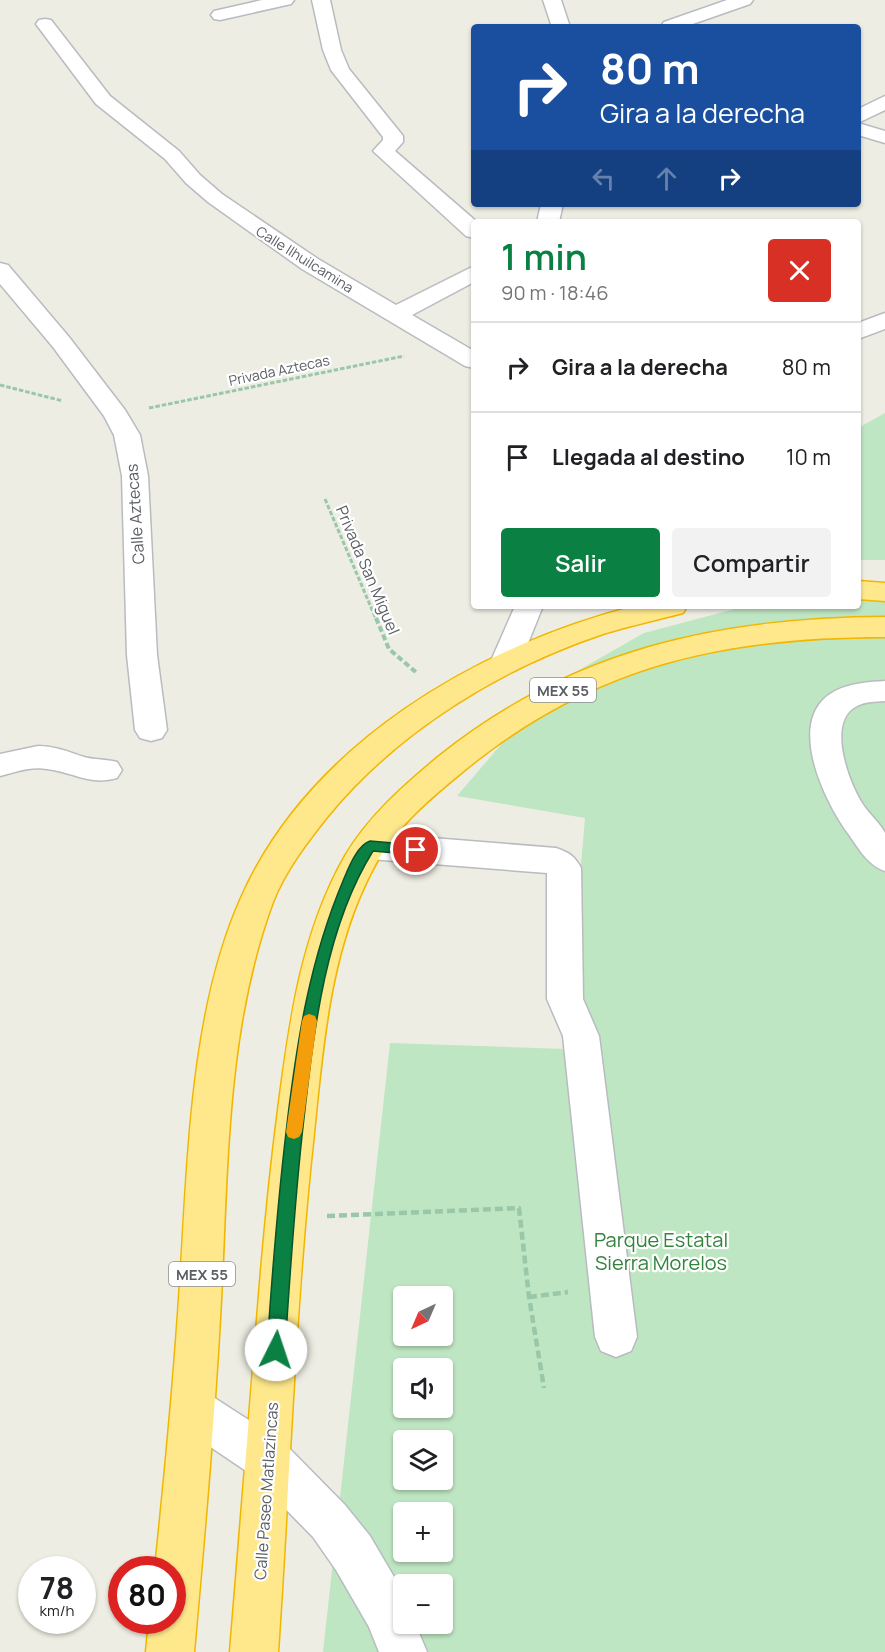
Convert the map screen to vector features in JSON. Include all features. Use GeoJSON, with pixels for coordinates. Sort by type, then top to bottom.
{"type":"FeatureCollection","features":[{"type":"Feature","properties":{"kind":"highway"},"geometry":{"type":"LineString","coordinates":[[861,590],[885,592]]}},
{"type":"Feature","properties":{"kind":"highway","name":"MEX 55"},"geometry":{"type":"LineString","coordinates":[[170,1652],[194,1410],[205,1218],[218,1065],[228,1002],[242,945],[257,900],[296,834],[338,782],[369,753],[409,723],[476,679],[505,663],[577,633],[662,609]]}},
{"type":"Feature","properties":{"kind":"highway","name":"Calle Paseo Matlazincas"},"geometry":{"type":"LineString","coordinates":[[255,1652],[285,1218],[302,1064],[313,999],[334,919],[355,868],[404,805],[448,764],[543,700],[593,675],[644,657],[748,633],[858,626],[885,627]]}},
{"type":"Feature","properties":{"kind":"street"},"geometry":{"type":"LineString","coordinates":[[220,15],[285,0]]}},
{"type":"Feature","properties":{"kind":"street"},"geometry":{"type":"LineString","coordinates":[[321,0],[332,50],[340,70],[393,136],[393,142],[383,151],[471,228]]}},
{"type":"Feature","properties":{"kind":"street"},"geometry":{"type":"LineString","coordinates":[[552,0],[560,24]]}},
{"type":"Feature","properties":{"kind":"street"},"geometry":{"type":"LineString","coordinates":[[675,24],[744,0]]}},
{"type":"Feature","properties":{"kind":"street","name":"Calle Ilhuilcamina"},"geometry":{"type":"LineString","coordinates":[[45,24],[103,100],[172,155],[193,179],[241,218],[310,264],[471,359]]}},
{"type":"Feature","properties":{"kind":"street"},"geometry":{"type":"LineString","coordinates":[[861,118],[885,102]]}},
{"type":"Feature","properties":{"kind":"street"},"geometry":{"type":"LineString","coordinates":[[861,122],[885,137]]}},
{"type":"Feature","properties":{"kind":"street","name":"Calle Aztecas"},"geometry":{"type":"LineString","coordinates":[[0,270],[61,342],[116,415],[127,435],[135,476],[142,655],[151,730]]}},
{"type":"Feature","properties":{"kind":"street"},"geometry":{"type":"LineString","coordinates":[[394,315],[471,275]]}},
{"type":"Feature","properties":{"kind":"street"},"geometry":{"type":"LineString","coordinates":[[861,331],[885,320]]}},
{"type":"Feature","properties":{"kind":"street"},"geometry":{"type":"LineString","coordinates":[[505,663],[527,609]]}},
{"type":"Feature","properties":{"kind":"street"},"geometry":{"type":"LineString","coordinates":[[885,691],[860,692],[839,702],[826,720],[824,735],[829,763],[841,796],[885,858]]}},
{"type":"Feature","properties":{"kind":"street"},"geometry":{"type":"LineString","coordinates":[[0,765],[33,757],[44,757],[85,770],[106,770]]}},
{"type":"Feature","properties":{"kind":"street"},"geometry":{"type":"LineString","coordinates":[[370,846],[556,861],[564,867],[565,999],[581,1036],[616,1337]]}},
{"type":"Feature","properties":{"kind":"street"},"geometry":{"type":"LineString","coordinates":[[194,1410],[268,1459],[315,1506],[353,1553],[387,1612],[403,1652]]}},
{"type":"Feature","properties":{"kind":"path","name":"Privada Aztecas"},"geometry":{"type":"LineString","coordinates":[[116,415],[415,354],[445,344]]}},
{"type":"Feature","properties":{"kind":"path"},"geometry":{"type":"LineString","coordinates":[[0,385],[116,415]]}},
{"type":"Feature","properties":{"kind":"path","name":"Privada San Miguel"},"geometry":{"type":"LineString","coordinates":[[325,499],[389,650]]}},
{"type":"Feature","properties":{"kind":"path"},"geometry":{"type":"LineString","coordinates":[[285,1218],[519,1208],[529,1297],[544,1388]]}},
{"type":"Feature","properties":{"kind":"green space"},"geometry":{"type":"Polygon","coordinates":[[[885,413],[885,560],[861,560],[861,426],[885,413]]]}},
{"type":"Feature","properties":{"kind":"green space","name":"Parque Estatal Sierra Morelos"},"geometry":{"type":"Polygon","coordinates":[[[885,589],[885,1652],[323,1652],[390,1043],[565,1049],[585,818],[457,796],[551,686],[644,633],[735,609],[861,609],[861,592],[885,589]]]}},
{"type":"Feature","properties":{"kind":"slow traffic"},"geometry":{"type":"LineString","coordinates":[[294,1132],[309,1021]]}},
{"type":"Feature","properties":{"kind":"route"},"geometry":{"type":"LineString","coordinates":[[276,1350],[285,1218],[302,1064],[313,999],[334,919],[355,868],[370,846],[416,850]]}}]}
